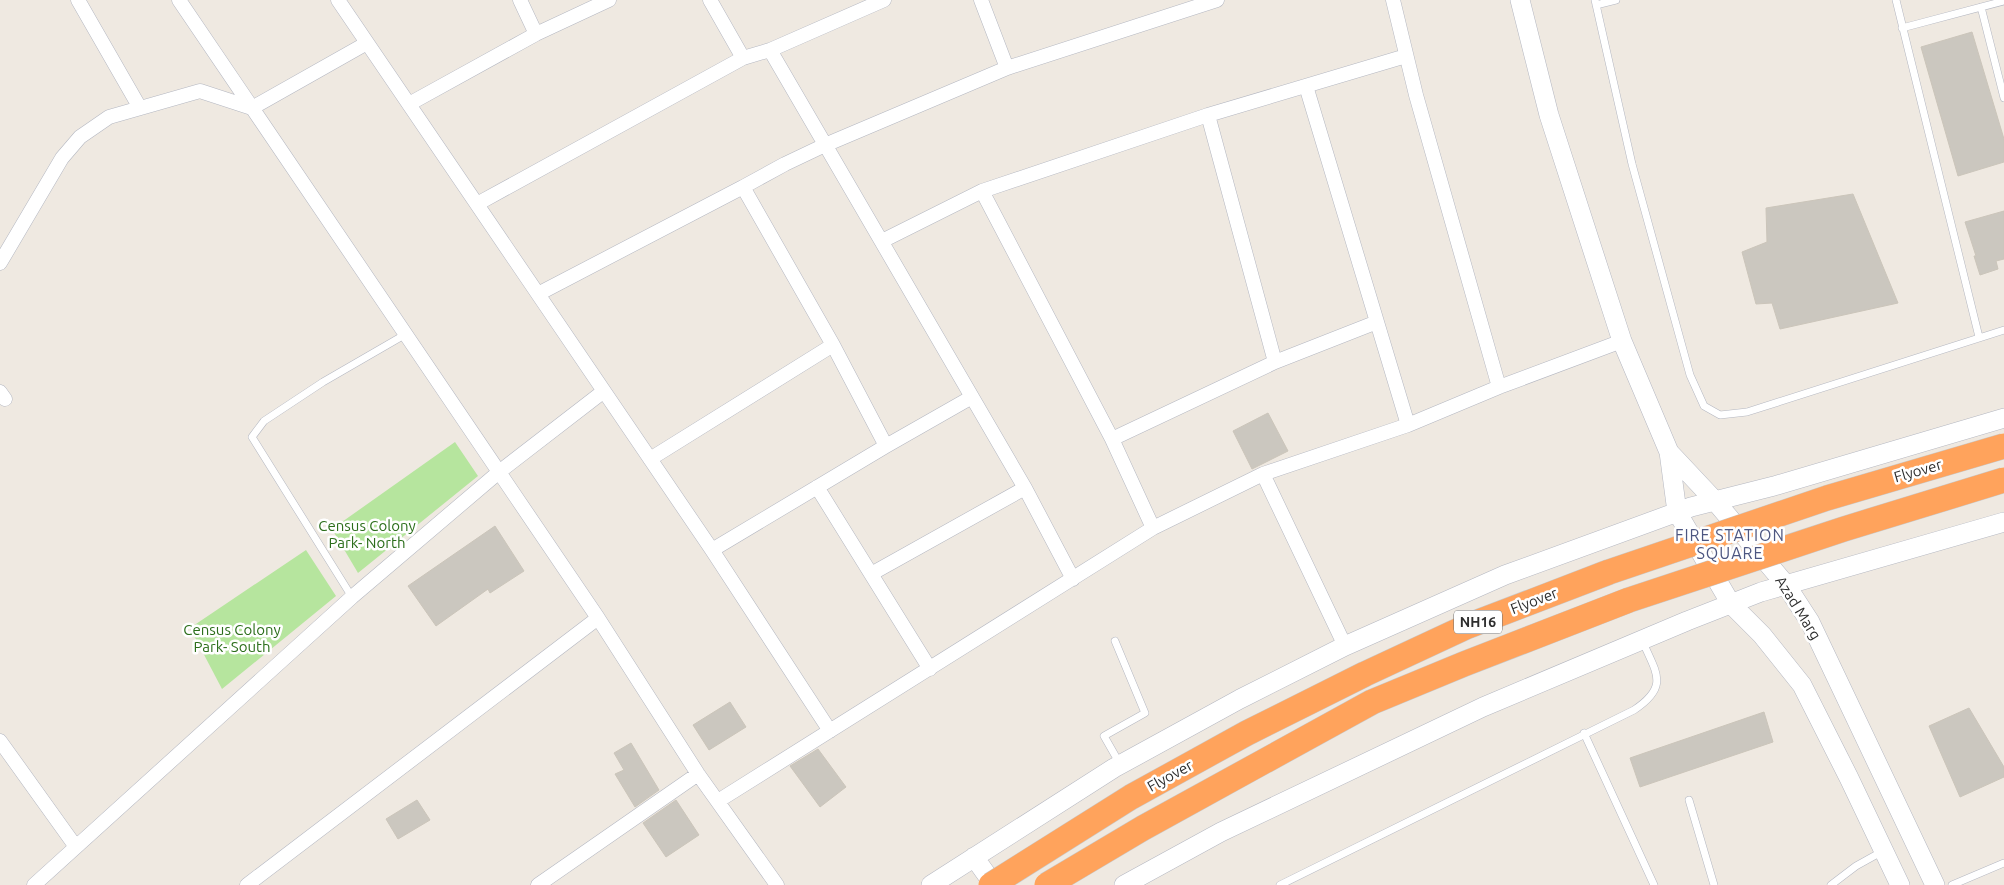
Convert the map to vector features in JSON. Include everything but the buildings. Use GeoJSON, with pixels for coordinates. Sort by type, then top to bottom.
{"type":"FeatureCollection","features":[{"type":"Feature","properties":{"kind":"highway","name":"Flyover"},"geometry":{"type":"LineString","coordinates":[[992,885],[1131,797],[1247,733],[1365,674],[1468,626],[1609,572],[1818,501],[2004,446]]}},
{"type":"Feature","properties":{"kind":"highway","name":"NH16"},"geometry":{"type":"LineString","coordinates":[[1047,885],[1236,775],[1381,698],[1629,600],[1844,529],[2004,480]]}},
{"type":"Feature","properties":{"kind":"street"},"geometry":{"type":"LineString","coordinates":[[78,0],[140,108]]}},
{"type":"Feature","properties":{"kind":"street"},"geometry":{"type":"LineString","coordinates":[[179,0],[598,618],[698,774],[778,885]]}},
{"type":"Feature","properties":{"kind":"street"},"geometry":{"type":"LineString","coordinates":[[338,0],[712,550],[830,731]]}},
{"type":"Feature","properties":{"kind":"street"},"geometry":{"type":"LineString","coordinates":[[520,0],[536,34]]}},
{"type":"Feature","properties":{"kind":"street"},"geometry":{"type":"LineString","coordinates":[[409,104],[536,34],[609,0]]}},
{"type":"Feature","properties":{"kind":"street"},"geometry":{"type":"LineString","coordinates":[[710,0],[743,58]]}},
{"type":"Feature","properties":{"kind":"street"},"geometry":{"type":"LineString","coordinates":[[477,204],[743,58],[770,50],[884,0]]}},
{"type":"Feature","properties":{"kind":"street"},"geometry":{"type":"LineString","coordinates":[[981,0],[1007,68]]}},
{"type":"Feature","properties":{"kind":"street"},"geometry":{"type":"LineString","coordinates":[[538,294],[785,164],[825,145],[1007,68],[1217,0]]}},
{"type":"Feature","properties":{"kind":"street"},"geometry":{"type":"LineString","coordinates":[[1393,0],[1418,105],[1499,387]]}},
{"type":"Feature","properties":{"kind":"street"},"geometry":{"type":"LineString","coordinates":[[1520,0],[1549,116],[1622,341],[1669,452],[1677,512],[1731,604],[1762,635],[1802,685],[1900,885]]}},
{"type":"Feature","properties":{"kind":"street"},"geometry":{"type":"LineString","coordinates":[[0,263],[62,158],[80,137],[110,117],[200,91],[252,108],[367,43]]}},
{"type":"Feature","properties":{"kind":"street"},"geometry":{"type":"LineString","coordinates":[[770,50],[1025,488],[1073,578]]}},
{"type":"Feature","properties":{"kind":"street"},"geometry":{"type":"LineString","coordinates":[[882,241],[982,191],[1208,115],[1406,56]]}},
{"type":"Feature","properties":{"kind":"street"},"geometry":{"type":"LineString","coordinates":[[1306,86],[1408,425]]}},
{"type":"Feature","properties":{"kind":"street"},"geometry":{"type":"LineString","coordinates":[[1208,115],[1275,362]]}},
{"type":"Feature","properties":{"kind":"street"},"geometry":{"type":"LineString","coordinates":[[743,187],[833,345],[886,446]]}},
{"type":"Feature","properties":{"kind":"street"},"geometry":{"type":"LineString","coordinates":[[982,191],[1112,439],[1153,528]]}},
{"type":"Feature","properties":{"kind":"street"},"geometry":{"type":"LineString","coordinates":[[1112,439],[1275,362],[1377,322]]}},
{"type":"Feature","properties":{"kind":"street"},"geometry":{"type":"LineString","coordinates":[[718,802],[1153,528],[1263,474],[1408,425],[1499,387],[1622,341]]}},
{"type":"Feature","properties":{"kind":"street"},"geometry":{"type":"LineString","coordinates":[[650,459],[833,345]]}},
{"type":"Feature","properties":{"kind":"street"},"geometry":{"type":"LineString","coordinates":[[34,885],[352,597],[499,472],[604,391]]}},
{"type":"Feature","properties":{"kind":"street"},"geometry":{"type":"LineString","coordinates":[[712,550],[886,446],[972,398]]}},
{"type":"Feature","properties":{"kind":"street"},"geometry":{"type":"LineString","coordinates":[[932,885],[1120,764],[1240,699],[1346,646],[1505,575],[1677,512],[1774,486],[2004,418]]}},
{"type":"Feature","properties":{"kind":"street","name":"Azad Marg"},"geometry":{"type":"LineString","coordinates":[[1669,452],[1715,501],[1786,585],[1810,622],[1935,885]]}},
{"type":"Feature","properties":{"kind":"street"},"geometry":{"type":"LineString","coordinates":[[1263,474],[1346,646]]}},
{"type":"Feature","properties":{"kind":"street"},"geometry":{"type":"LineString","coordinates":[[817,487],[930,669]]}},
{"type":"Feature","properties":{"kind":"street"},"geometry":{"type":"LineString","coordinates":[[871,574],[1025,488]]}},
{"type":"Feature","properties":{"kind":"street"},"geometry":{"type":"LineString","coordinates":[[1124,885],[1221,832],[1484,706],[1642,640],[1731,604],[1786,585],[2004,522]]}},
{"type":"Feature","properties":{"kind":"street"},"geometry":{"type":"LineString","coordinates":[[247,885],[598,618]]}},
{"type":"Feature","properties":{"kind":"street"},"geometry":{"type":"LineString","coordinates":[[0,741],[76,847]]}},
{"type":"Feature","properties":{"kind":"street"},"geometry":{"type":"LineString","coordinates":[[538,885],[698,774]]}},
{"type":"Feature","properties":{"kind":"street"},"geometry":{"type":"LineString","coordinates":[[974,858],[992,885]]}},
{"type":"Feature","properties":{"kind":"lane"},"geometry":{"type":"LineString","coordinates":[[1616,0],[1596,2],[1632,164],[1690,375],[1704,406],[1720,415],[1747,412],[2004,330]]}},
{"type":"Feature","properties":{"kind":"lane"},"geometry":{"type":"LineString","coordinates":[[1896,0],[1979,338]]}},
{"type":"Feature","properties":{"kind":"lane"},"geometry":{"type":"LineString","coordinates":[[1902,28],[2004,1]]}},
{"type":"Feature","properties":{"kind":"lane"},"geometry":{"type":"LineString","coordinates":[[1981,7],[2004,98]]}},
{"type":"Feature","properties":{"kind":"lane"},"geometry":{"type":"LineString","coordinates":[[352,597],[302,514],[282,486],[252,437],[264,421],[316,386],[406,334]]}},
{"type":"Feature","properties":{"kind":"lane"},"geometry":{"type":"LineString","coordinates":[[1280,885],[1634,710],[1644,703],[1658,685],[1657,674],[1642,640]]}},
{"type":"Feature","properties":{"kind":"lane"},"geometry":{"type":"LineString","coordinates":[[1115,641],[1145,713],[1104,736],[1120,764]]}},
{"type":"Feature","properties":{"kind":"lane"},"geometry":{"type":"LineString","coordinates":[[1584,734],[1654,885]]}},
{"type":"Feature","properties":{"kind":"lane"},"geometry":{"type":"LineString","coordinates":[[1689,800],[1714,885]]}},
{"type":"Feature","properties":{"kind":"lane"},"geometry":{"type":"LineString","coordinates":[[1831,885],[1856,866],[1884,850]]}},
{"type":"Feature","properties":{"kind":"lane"},"geometry":{"type":"LineString","coordinates":[[1952,885],[2004,863]]}},
{"type":"Feature","properties":{"kind":"green space","name":"Census Colony Park- North"},"geometry":{"type":"Polygon","coordinates":[[[455,442],[478,476],[358,573],[332,529],[455,442]]]}},
{"type":"Feature","properties":{"kind":"green space","name":"Census Colony Park- South"},"geometry":{"type":"Polygon","coordinates":[[[306,550],[336,596],[222,689],[190,628],[306,550]]]}},
{"type":"Feature","properties":{"kind":"district","name":"FIRE STATION SQUARE"},"geometry":{"type":"Point","coordinates":[1730,544]}}]}
